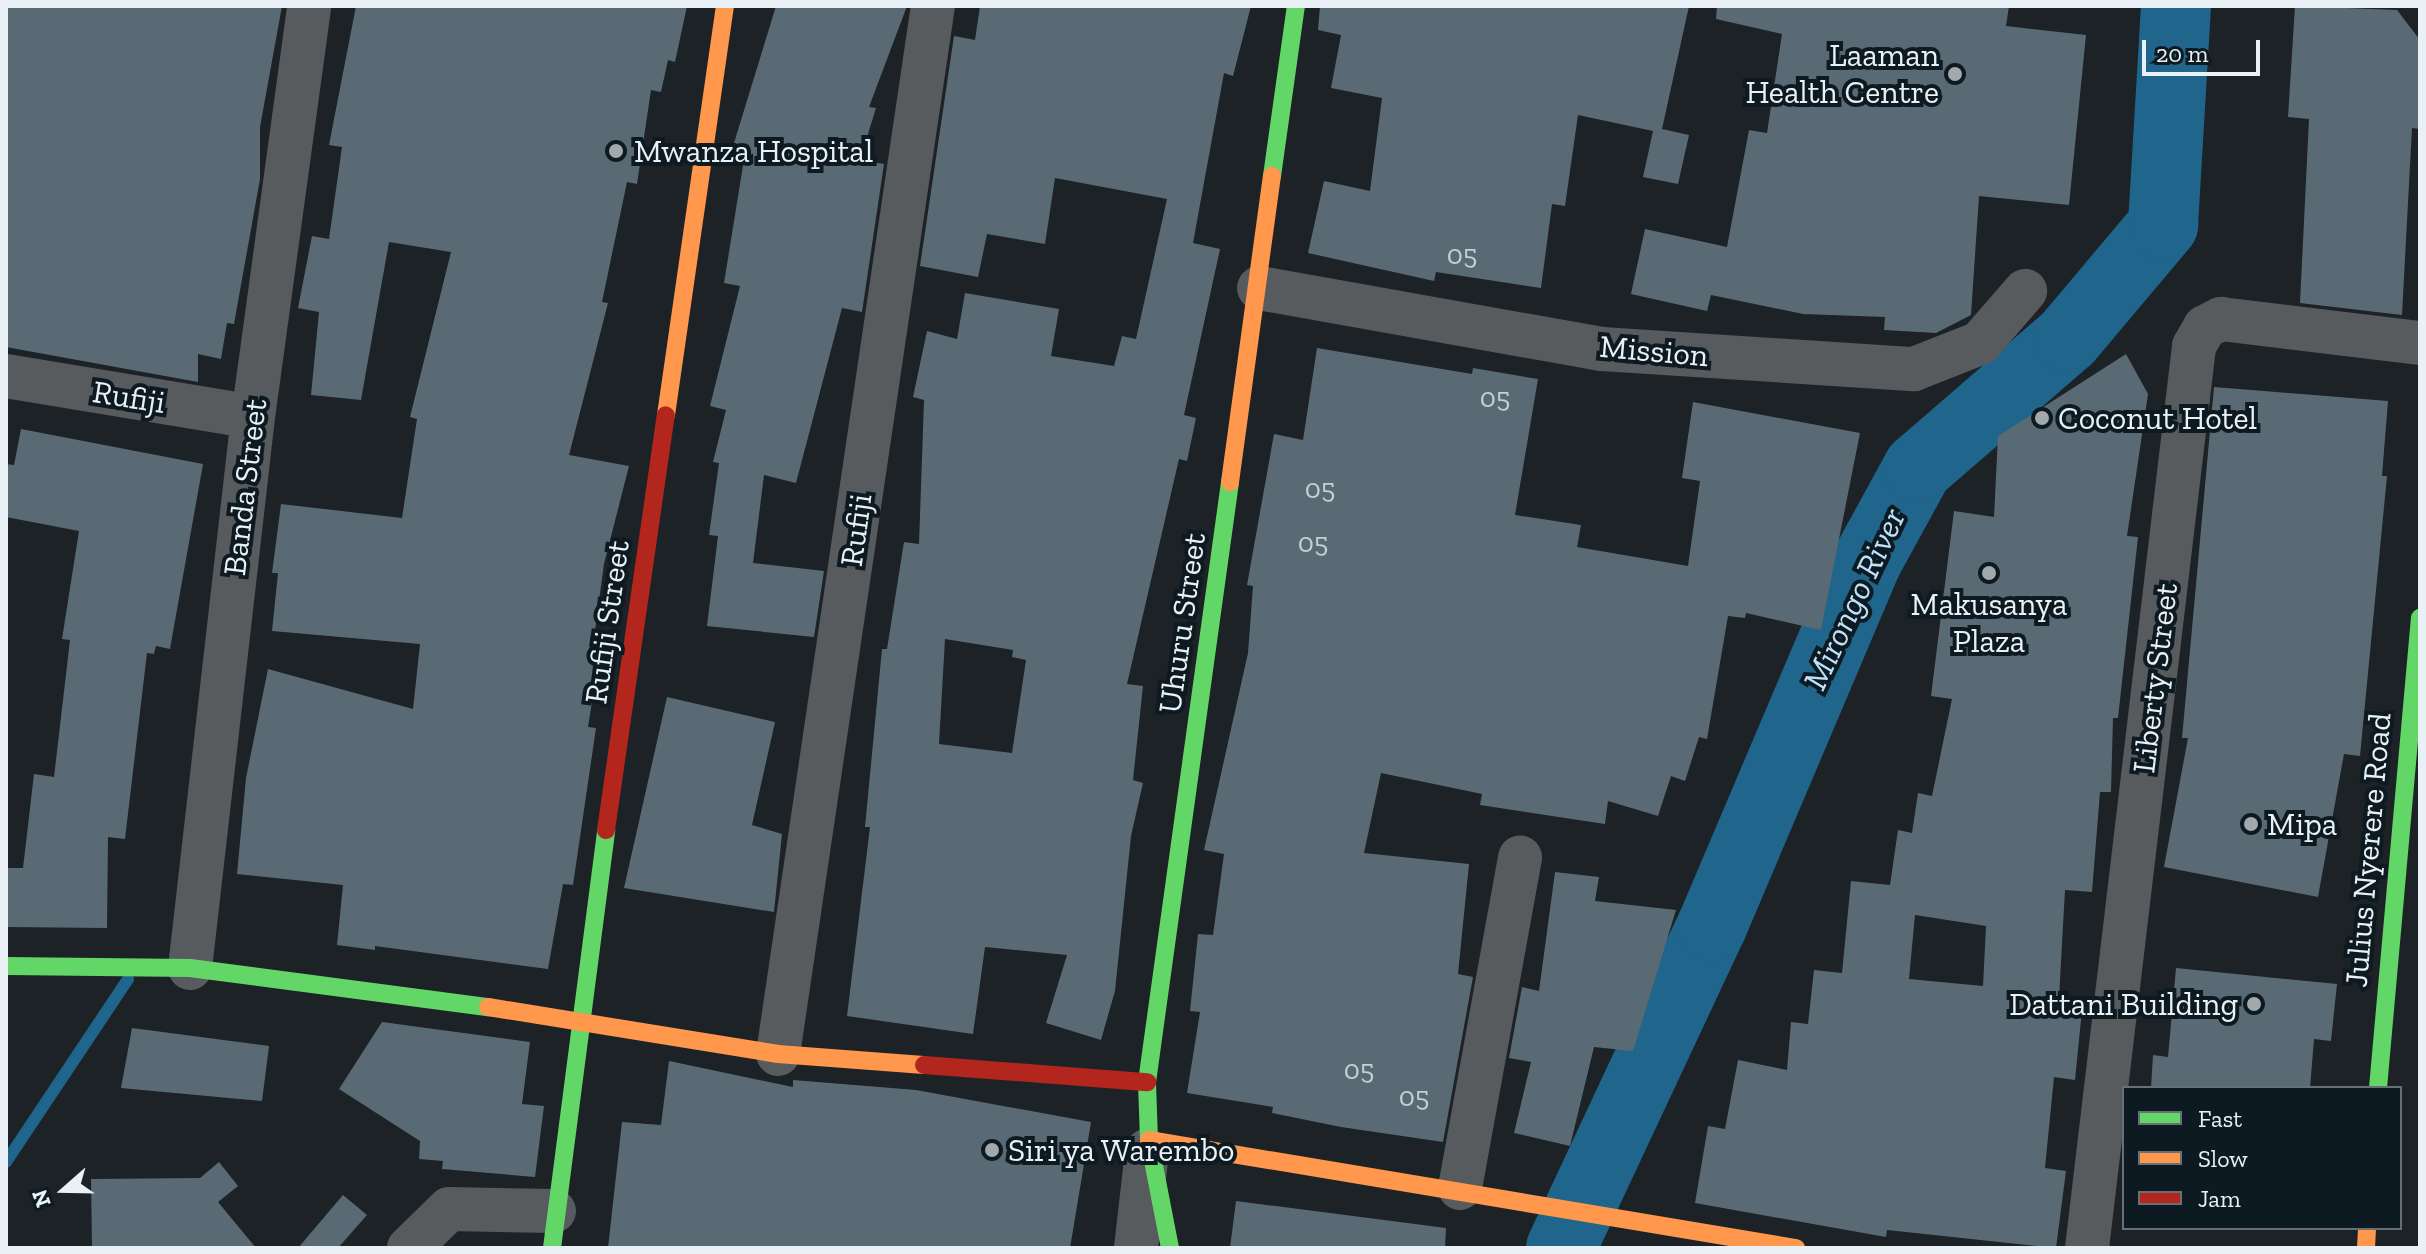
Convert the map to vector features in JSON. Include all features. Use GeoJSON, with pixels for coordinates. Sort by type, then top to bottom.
{"type":"FeatureCollection","features":[{"type":"Feature","properties":{"kind":"main road","name":"Rufiji Street"},"geometry":{"type":"LineString","coordinates":[[553,1230],[579,1019],[725,6]]}},
{"type":"Feature","properties":{"kind":"main road","name":"Uhuru Street"},"geometry":{"type":"LineString","coordinates":[[1170,1248],[1149,1140],[1147,1082],[1296,6]]}},
{"type":"Feature","properties":{"kind":"main road","name":"Julius Nyerere Road"},"geometry":{"type":"LineString","coordinates":[[2378,1086],[2420,618]]}},
{"type":"Feature","properties":{"kind":"main road"},"geometry":{"type":"LineString","coordinates":[[6,966],[190,968],[579,1019],[778,1054],[1147,1082]]}},
{"type":"Feature","properties":{"kind":"main road"},"geometry":{"type":"LineString","coordinates":[[1149,1140],[1460,1188],[1796,1248]]}},
{"type":"Feature","properties":{"kind":"street","name":"Banda Street"},"geometry":{"type":"LineString","coordinates":[[190,968],[253,417],[309,6]]}},
{"type":"Feature","properties":{"kind":"street","name":"Rufiji"},"geometry":{"type":"LineString","coordinates":[[778,1054],[933,6]]}},
{"type":"Feature","properties":{"kind":"street","name":"Mission"},"geometry":{"type":"LineString","coordinates":[[1259,288],[1602,349],[1914,369],[1980,343],[2025,291]]}},
{"type":"Feature","properties":{"kind":"street","name":"Liberty Street"},"geometry":{"type":"LineString","coordinates":[[2087,1248],[2194,346],[2205,327],[2221,319],[2420,343]]}},
{"type":"Feature","properties":{"kind":"street","name":"Rufiji"},"geometry":{"type":"LineString","coordinates":[[6,376],[253,417]]}},
{"type":"Feature","properties":{"kind":"street"},"geometry":{"type":"LineString","coordinates":[[1460,1188],[1520,857]]}},
{"type":"Feature","properties":{"kind":"street"},"geometry":{"type":"LineString","coordinates":[[1136,1248],[1149,1140]]}},
{"type":"Feature","properties":{"kind":"street"},"geometry":{"type":"LineString","coordinates":[[409,1248],[449,1209],[553,1230]]}},
{"type":"Feature","properties":{"kind":"building"},"geometry":{"type":"Polygon","coordinates":[[[6,6],[282,6],[260,127],[260,179],[234,324],[227,323],[221,359],[198,354],[198,382],[6,347],[6,6]]]}},
{"type":"Feature","properties":{"kind":"building"},"geometry":{"type":"Polygon","coordinates":[[[356,6],[687,6],[675,62],[668,60],[661,92],[651,90],[637,184],[627,182],[602,302],[608,303],[569,455],[629,466],[604,564],[594,638],[602,639],[588,727],[596,728],[573,885],[563,884],[548,969],[375,946],[375,950],[337,945],[343,885],[237,874],[246,778],[268,669],[413,709],[420,644],[272,631],[278,573],[272,573],[281,504],[402,518],[417,419],[410,417],[451,252],[389,242],[361,400],[311,395],[319,312],[298,308],[312,236],[329,239],[342,147],[329,145],[356,6]]]}},
{"type":"Feature","properties":{"kind":"building"},"geometry":{"type":"Polygon","coordinates":[[[776,6],[907,6],[869,107],[876,108],[860,160],[884,164],[862,312],[842,308],[796,483],[764,475],[753,563],[824,571],[814,637],[707,626],[718,536],[709,535],[719,463],[713,462],[726,410],[710,406],[740,286],[724,283],[746,147],[734,143],[776,6]]]}},
{"type":"Feature","properties":{"kind":"building"},"geometry":{"type":"Polygon","coordinates":[[[980,6],[1251,6],[1233,76],[1224,73],[1193,243],[1220,249],[1184,415],[1196,418],[1187,461],[1179,459],[1127,684],[1143,686],[1133,780],[1143,783],[1131,836],[1115,991],[1101,1040],[1046,1023],[1067,955],[985,947],[973,1034],[847,1016],[870,827],[865,827],[882,649],[887,649],[904,542],[919,544],[924,400],[913,397],[927,331],[957,339],[965,293],[1059,309],[1051,356],[1114,366],[1122,336],[1136,339],[1167,199],[1055,178],[1045,244],[987,234],[978,277],[920,266],[954,36],[975,40],[980,6]],[[945,639],[939,744],[1012,753],[1026,660],[1012,657],[1013,650],[945,639]]]}},
{"type":"Feature","properties":{"kind":"building"},"geometry":{"type":"Polygon","coordinates":[[[1320,6],[1689,6],[1662,129],[1689,135],[1678,184],[1643,177],[1653,131],[1578,115],[1565,206],[1552,204],[1541,288],[1436,272],[1434,281],[1308,253],[1324,181],[1370,191],[1382,98],[1331,88],[1341,35],[1318,30],[1320,6]]]}},
{"type":"Feature","properties":{"kind":"building"},"geometry":{"type":"Polygon","coordinates":[[[1717,6],[2009,6],[2006,26],[2086,35],[2069,205],[1979,196],[1971,315],[1936,333],[1884,330],[1885,317],[1803,314],[1711,295],[1707,311],[1631,294],[1645,229],[1727,247],[1749,130],[1767,133],[1782,34],[1716,19],[1717,6]]]}},
{"type":"Feature","properties":{"kind":"building"},"geometry":{"type":"Polygon","coordinates":[[[2295,6],[2397,10],[2420,40],[2420,129],[2412,128],[2402,315],[2300,303],[2309,119],[2288,117],[2295,6]]]}},
{"type":"Feature","properties":{"kind":"building"},"geometry":{"type":"Polygon","coordinates":[[[1317,348],[1472,374],[1473,368],[1538,379],[1515,515],[1581,525],[1577,547],[1688,566],[1700,481],[1682,478],[1693,402],[1860,433],[1821,630],[1746,613],[1745,618],[1728,616],[1707,739],[1699,737],[1685,781],[1671,776],[1658,816],[1608,801],[1605,824],[1480,805],[1482,794],[1381,773],[1364,853],[1469,864],[1458,974],[1473,977],[1443,1142],[1341,1127],[1272,1113],[1273,1107],[1187,1093],[1200,1012],[1190,1011],[1198,934],[1213,935],[1224,854],[1204,850],[1248,653],[1253,586],[1247,585],[1274,434],[1303,440],[1317,348]]]}},
{"type":"Feature","properties":{"kind":"building"},"geometry":{"type":"Polygon","coordinates":[[[2126,354],[2148,394],[2127,536],[2138,537],[2118,718],[2113,718],[2111,792],[2100,792],[2092,892],[2065,890],[2059,998],[2083,1000],[2075,1080],[2054,1077],[2045,1168],[2066,1171],[2056,1248],[1887,1230],[1886,1237],[1695,1203],[1708,1126],[1725,1129],[1738,1060],[1787,1070],[1791,1022],[1808,1024],[1814,970],[1842,973],[1851,881],[1890,885],[1898,830],[1912,833],[1918,793],[1932,796],[1952,699],[1931,696],[1954,511],[1994,517],[1998,436],[2126,354]],[[1915,915],[1909,979],[1983,986],[1986,926],[1915,915]]]}},
{"type":"Feature","properties":{"kind":"building"},"geometry":{"type":"Polygon","coordinates":[[[2214,387],[2388,401],[2382,476],[2387,476],[2360,756],[2344,754],[2318,897],[2164,867],[2188,738],[2182,738],[2214,387]]]}},
{"type":"Feature","properties":{"kind":"building"},"geometry":{"type":"Polygon","coordinates":[[[21,429],[203,464],[170,649],[156,646],[154,654],[147,653],[125,839],[108,837],[107,928],[6,927],[6,868],[23,868],[34,774],[54,777],[70,640],[62,639],[79,531],[6,517],[6,464],[14,465],[21,429]]]}},
{"type":"Feature","properties":{"kind":"building"},"geometry":{"type":"Polygon","coordinates":[[[667,697],[775,722],[752,825],[782,834],[774,912],[624,888],[667,697]]]}},
{"type":"Feature","properties":{"kind":"building"},"geometry":{"type":"Polygon","coordinates":[[[1555,872],[1599,877],[1595,901],[1676,910],[1633,1051],[1594,1047],[1570,1146],[1514,1133],[1531,1062],[1509,1058],[1522,987],[1539,991],[1555,872]]]}},
{"type":"Feature","properties":{"kind":"building"},"geometry":{"type":"Polygon","coordinates":[[[2176,968],[2337,984],[2331,1041],[2314,1039],[2310,1086],[2151,1086],[2153,1055],[2168,1057],[2176,968]]]}},
{"type":"Feature","properties":{"kind":"building"},"geometry":{"type":"Polygon","coordinates":[[[382,1022],[530,1042],[522,1104],[544,1106],[535,1177],[442,1169],[443,1161],[419,1159],[420,1141],[339,1089],[382,1022]]]}},
{"type":"Feature","properties":{"kind":"building"},"geometry":{"type":"Polygon","coordinates":[[[132,1028],[269,1046],[262,1101],[121,1088],[132,1028]]]}},
{"type":"Feature","properties":{"kind":"building"},"geometry":{"type":"Polygon","coordinates":[[[669,1061],[793,1087],[793,1080],[916,1090],[1091,1122],[1070,1248],[608,1248],[622,1122],[661,1125],[669,1061]]]}},
{"type":"Feature","properties":{"kind":"building"},"geometry":{"type":"Polygon","coordinates":[[[219,1162],[238,1186],[218,1202],[256,1248],[92,1248],[91,1179],[200,1178],[219,1162]]]}},
{"type":"Feature","properties":{"kind":"building"},"geometry":{"type":"Polygon","coordinates":[[[343,1195],[367,1215],[338,1248],[298,1248],[343,1195]]]}},
{"type":"Feature","properties":{"kind":"building"},"geometry":{"type":"Polygon","coordinates":[[[1236,1201],[1446,1228],[1445,1248],[1230,1248],[1236,1201]]]}},
{"type":"Feature","properties":{"kind":"waterway","name":"Mirongo River"},"geometry":{"type":"LineString","coordinates":[[1561,1248],[1712,926],[1867,561],[1918,468],[2068,338],[2163,225],[2176,6]]}},
{"type":"Feature","properties":{"kind":"waterway"},"geometry":{"type":"LineString","coordinates":[[6,1162],[128,979]]}},
{"type":"Feature","properties":{"kind":"traffic: fast"},"geometry":{"type":"LineString","coordinates":[[1272,176],[1296,6]]}},
{"type":"Feature","properties":{"kind":"traffic: fast"},"geometry":{"type":"LineString","coordinates":[[1170,1248],[1149,1140],[1147,1082],[1230,482]]}},
{"type":"Feature","properties":{"kind":"traffic: fast"},"geometry":{"type":"LineString","coordinates":[[2378,1086],[2420,618]]}},
{"type":"Feature","properties":{"kind":"traffic: fast"},"geometry":{"type":"LineString","coordinates":[[552,1248],[606,830]]}},
{"type":"Feature","properties":{"kind":"traffic: fast"},"geometry":{"type":"LineString","coordinates":[[6,966],[190,968],[488,1007]]}},
{"type":"Feature","properties":{"kind":"traffic: slow"},"geometry":{"type":"LineString","coordinates":[[666,415],[725,6]]}},
{"type":"Feature","properties":{"kind":"traffic: slow"},"geometry":{"type":"LineString","coordinates":[[1230,482],[1272,176]]}},
{"type":"Feature","properties":{"kind":"traffic: slow"},"geometry":{"type":"LineString","coordinates":[[488,1007],[778,1054],[924,1065]]}},
{"type":"Feature","properties":{"kind":"traffic: slow"},"geometry":{"type":"LineString","coordinates":[[1149,1140],[1796,1248]]}},
{"type":"Feature","properties":{"kind":"traffic: slow"},"geometry":{"type":"LineString","coordinates":[[2366,1248],[2367,1230]]}},
{"type":"Feature","properties":{"kind":"traffic: jam"},"geometry":{"type":"LineString","coordinates":[[606,830],[666,415]]}},
{"type":"Feature","properties":{"kind":"traffic: jam"},"geometry":{"type":"LineString","coordinates":[[924,1065],[1147,1082]]}},
{"type":"Feature","properties":{"kind":"place","name":"Laaman Health Centre"},"geometry":{"type":"Point","coordinates":[1955,74]}},
{"type":"Feature","properties":{"kind":"place","name":"Mwanza Hospital"},"geometry":{"type":"Point","coordinates":[616,151]}},
{"type":"Feature","properties":{"kind":"place","name":"Coconut Hotel"},"geometry":{"type":"Point","coordinates":[2042,418]}},
{"type":"Feature","properties":{"kind":"place","name":"Makusanya Plaza"},"geometry":{"type":"Point","coordinates":[1989,573]}},
{"type":"Feature","properties":{"kind":"place","name":"Mipa"},"geometry":{"type":"Point","coordinates":[2251,824]}},
{"type":"Feature","properties":{"kind":"place","name":"Dattani Building"},"geometry":{"type":"Point","coordinates":[2254,1004]}},
{"type":"Feature","properties":{"kind":"place","name":"Siri ya Warembo"},"geometry":{"type":"Point","coordinates":[992,1150]}}]}
